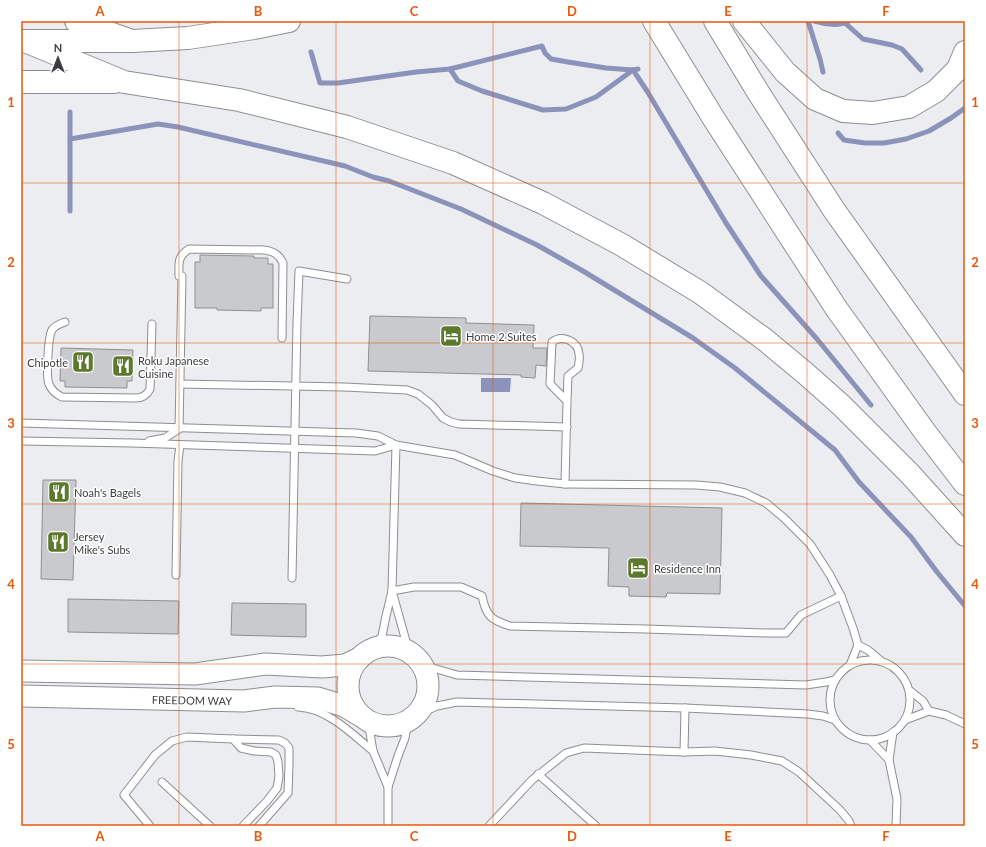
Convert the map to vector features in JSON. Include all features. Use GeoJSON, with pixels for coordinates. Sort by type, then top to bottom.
{"type":"FeatureCollection","features":[{"type":"Feature","properties":{"kind":"main road"},"geometry":{"type":"LineString","coordinates":[[76,21],[132,41]]}},
{"type":"Feature","properties":{"kind":"main road"},"geometry":{"type":"LineString","coordinates":[[23,41],[132,41],[188,38],[289,21]]}},
{"type":"Feature","properties":{"kind":"main road"},"geometry":{"type":"LineString","coordinates":[[654,21],[714,119],[836,308],[925,432],[965,484]]}},
{"type":"Feature","properties":{"kind":"main road"},"geometry":{"type":"LineString","coordinates":[[715,21],[758,92],[834,210],[965,394]]}},
{"type":"Feature","properties":{"kind":"main road"},"geometry":{"type":"LineString","coordinates":[[744,21],[785,72],[815,99],[843,111],[873,113],[909,107],[936,91],[958,69],[965,52]]}},
{"type":"Feature","properties":{"kind":"main road"},"geometry":{"type":"LineString","coordinates":[[23,41],[124,82]]}},
{"type":"Feature","properties":{"kind":"main road"},"geometry":{"type":"LineString","coordinates":[[21,82],[124,82],[239,100],[347,127],[453,163],[543,203],[622,245],[701,293],[764,339],[841,405],[875,438],[965,535]]}},
{"type":"Feature","properties":{"kind":"street"},"geometry":{"type":"LineString","coordinates":[[21,671],[195,674],[265,664],[322,667],[345,665],[364,655],[378,648],[388,646],[399,648],[413,655],[423,667],[427,676],[427,697],[423,707],[412,718],[398,725],[388,727],[378,725],[364,718],[353,706],[349,696],[349,676],[353,666],[364,655]]}},
{"type":"Feature","properties":{"kind":"street","name":"FREEDOM WAY"},"geometry":{"type":"LineString","coordinates":[[21,696],[244,701],[275,697],[318,698],[344,706],[364,718]]}},
{"type":"Feature","properties":{"kind":"lane"},"geometry":{"type":"LineString","coordinates":[[179,429],[181,276],[179,260],[183,253],[189,249],[264,250],[272,251],[278,255],[283,263],[282,338]]}},
{"type":"Feature","properties":{"kind":"lane"},"geometry":{"type":"LineString","coordinates":[[292,578],[294,431],[299,271],[347,279]]}},
{"type":"Feature","properties":{"kind":"lane"},"geometry":{"type":"LineString","coordinates":[[65,322],[51,331],[48,353],[47,379],[49,385],[62,397],[140,398],[147,394],[150,389],[152,324]]}},
{"type":"Feature","properties":{"kind":"lane"},"geometry":{"type":"LineString","coordinates":[[566,401],[550,384],[552,342],[560,338],[571,341],[575,344],[579,354],[578,368],[568,376],[566,401],[566,484]]}},
{"type":"Feature","properties":{"kind":"lane"},"geometry":{"type":"LineString","coordinates":[[180,384],[358,387],[407,390],[418,394],[432,405],[444,418],[459,424],[567,427]]}},
{"type":"Feature","properties":{"kind":"lane"},"geometry":{"type":"LineString","coordinates":[[21,423],[179,429],[356,433],[378,436],[396,445],[456,456],[515,478],[566,484],[696,485],[720,487],[745,493],[766,503],[784,518],[810,544],[830,575],[841,596],[858,644],[850,665]]}},
{"type":"Feature","properties":{"kind":"lane"},"geometry":{"type":"LineString","coordinates":[[132,443],[165,438],[179,429]]}},
{"type":"Feature","properties":{"kind":"lane"},"geometry":{"type":"LineString","coordinates":[[21,441],[375,451],[396,445]]}},
{"type":"Feature","properties":{"kind":"lane"},"geometry":{"type":"LineString","coordinates":[[176,575],[178,461],[180,445]]}},
{"type":"Feature","properties":{"kind":"lane"},"geometry":{"type":"LineString","coordinates":[[364,655],[382,636],[392,591],[396,445]]}},
{"type":"Feature","properties":{"kind":"lane"},"geometry":{"type":"LineString","coordinates":[[392,591],[414,587],[461,587],[482,596],[487,614],[497,622],[510,626],[646,629],[766,634],[786,633],[801,615],[841,596]]}},
{"type":"Feature","properties":{"kind":"lane"},"geometry":{"type":"LineString","coordinates":[[392,591],[413,655],[433,668],[457,675],[806,685],[835,680]]}},
{"type":"Feature","properties":{"kind":"lane"},"geometry":{"type":"LineString","coordinates":[[858,644],[868,650],[880,662]]}},
{"type":"Feature","properties":{"kind":"lane"},"geometry":{"type":"LineString","coordinates":[[870,660],[880,662],[890,666],[905,680],[909,690],[910,700],[908,710],[904,720],[893,732],[880,738],[870,740],[859,738],[842,728],[835,720],[831,710],[831,689],[835,680],[842,671],[850,665],[860,661],[870,660]]}},
{"type":"Feature","properties":{"kind":"lane"},"geometry":{"type":"LineString","coordinates":[[909,690],[923,700],[929,711]]}},
{"type":"Feature","properties":{"kind":"lane"},"geometry":{"type":"LineString","coordinates":[[244,701],[267,705]]}},
{"type":"Feature","properties":{"kind":"lane"},"geometry":{"type":"LineString","coordinates":[[388,826],[388,787],[412,718],[437,706],[456,702],[685,708],[808,714],[823,716],[835,720]]}},
{"type":"Feature","properties":{"kind":"lane"},"geometry":{"type":"LineString","coordinates":[[289,707],[303,707],[319,712],[335,720],[373,751]]}},
{"type":"Feature","properties":{"kind":"lane"},"geometry":{"type":"LineString","coordinates":[[684,752],[685,708]]}},
{"type":"Feature","properties":{"kind":"lane"},"geometry":{"type":"LineString","coordinates":[[904,720],[929,711],[946,715],[965,724]]}},
{"type":"Feature","properties":{"kind":"lane"},"geometry":{"type":"LineString","coordinates":[[364,718],[373,751],[388,787]]}},
{"type":"Feature","properties":{"kind":"lane"},"geometry":{"type":"LineString","coordinates":[[893,732],[889,760],[897,799],[896,826]]}},
{"type":"Feature","properties":{"kind":"lane"},"geometry":{"type":"LineString","coordinates":[[150,826],[124,795],[155,755],[172,741],[187,737],[279,740],[285,742],[289,748],[288,793],[259,826]]}},
{"type":"Feature","properties":{"kind":"lane"},"geometry":{"type":"LineString","coordinates":[[233,739],[241,748],[254,751],[271,752],[276,755],[278,762],[279,776],[277,788],[267,801],[243,826]]}},
{"type":"Feature","properties":{"kind":"lane"},"geometry":{"type":"LineString","coordinates":[[870,740],[889,760]]}},
{"type":"Feature","properties":{"kind":"lane"},"geometry":{"type":"LineString","coordinates":[[489,826],[538,774],[566,753],[584,748],[684,752],[715,751],[751,755],[782,761],[799,772],[840,810],[849,821],[850,826]]}},
{"type":"Feature","properties":{"kind":"lane"},"geometry":{"type":"LineString","coordinates":[[538,774],[596,826]]}},
{"type":"Feature","properties":{"kind":"lane"},"geometry":{"type":"LineString","coordinates":[[162,782],[210,826]]}},
{"type":"Feature","properties":{"kind":"water"},"geometry":{"type":"Polygon","coordinates":[[[481,378],[511,378],[510,392],[481,392],[481,378]]]}},
{"type":"Feature","properties":{"kind":"building"},"geometry":{"type":"Polygon","coordinates":[[[200,255],[254,256],[254,258],[268,258],[268,264],[273,264],[273,308],[261,308],[261,311],[195,308],[195,262],[200,262],[200,255]]]}},
{"type":"Feature","properties":{"kind":"building","name":"Home 2 Suites"},"geometry":{"type":"Polygon","coordinates":[[[370,316],[466,318],[466,323],[534,325],[533,348],[547,348],[546,366],[536,365],[535,378],[521,377],[521,375],[368,371],[370,316]]]}},
{"type":"Feature","properties":{"kind":"building"},"geometry":{"type":"Polygon","coordinates":[[[61,348],[133,350],[132,381],[127,381],[127,388],[65,387],[65,381],[60,381],[61,348]]]}},
{"type":"Feature","properties":{"kind":"building"},"geometry":{"type":"Polygon","coordinates":[[[43,480],[76,480],[73,580],[41,579],[43,480]]]}},
{"type":"Feature","properties":{"kind":"building","name":"Residence Inn"},"geometry":{"type":"Polygon","coordinates":[[[521,503],[722,508],[720,594],[667,593],[666,597],[629,596],[629,587],[608,586],[609,548],[520,546],[521,503]]]}},
{"type":"Feature","properties":{"kind":"building"},"geometry":{"type":"Polygon","coordinates":[[[68,599],[179,601],[178,634],[68,632],[68,599]]]}},
{"type":"Feature","properties":{"kind":"building"},"geometry":{"type":"Polygon","coordinates":[[[232,603],[306,604],[306,637],[231,635],[232,603]]]}},
{"type":"Feature","properties":{"kind":"waterway"},"geometry":{"type":"LineString","coordinates":[[808,21],[823,72]]}},
{"type":"Feature","properties":{"kind":"waterway"},"geometry":{"type":"LineString","coordinates":[[814,21],[827,24],[841,24],[849,21]]}},
{"type":"Feature","properties":{"kind":"waterway"},"geometry":{"type":"LineString","coordinates":[[845,23],[863,39],[892,45],[902,49],[921,70]]}},
{"type":"Feature","properties":{"kind":"waterway"},"geometry":{"type":"LineString","coordinates":[[311,52],[320,83],[338,83],[416,72],[450,69],[542,46],[545,53],[551,59],[606,68],[633,70]]}},
{"type":"Feature","properties":{"kind":"waterway"},"geometry":{"type":"LineString","coordinates":[[450,69],[458,81],[482,91],[543,110],[566,109],[596,97],[633,70]]}},
{"type":"Feature","properties":{"kind":"waterway"},"geometry":{"type":"LineString","coordinates":[[638,69],[633,70],[726,223],[761,276],[817,339],[871,405]]}},
{"type":"Feature","properties":{"kind":"waterway"},"geometry":{"type":"LineString","coordinates":[[838,133],[844,140],[865,143],[884,143],[906,139],[929,131],[965,108]]}},
{"type":"Feature","properties":{"kind":"waterway"},"geometry":{"type":"LineString","coordinates":[[70,112],[70,211]]}},
{"type":"Feature","properties":{"kind":"waterway"},"geometry":{"type":"LineString","coordinates":[[70,139],[158,124],[178,127],[345,166],[373,177],[389,181],[461,209],[537,245],[583,271],[693,338],[735,368],[835,450],[859,482],[911,537],[965,606]]}},
{"type":"Feature","properties":{"kind":"place","name":"Home 2 Suites"},"geometry":{"type":"Point","coordinates":[451,336]}},
{"type":"Feature","properties":{"kind":"place","name":"Chipotle"},"geometry":{"type":"Point","coordinates":[83,362]}},
{"type":"Feature","properties":{"kind":"place","name":"Roku Japanese Cuisine"},"geometry":{"type":"Point","coordinates":[123,366]}},
{"type":"Feature","properties":{"kind":"place","name":"Noah's Bagels"},"geometry":{"type":"Point","coordinates":[59,492]}},
{"type":"Feature","properties":{"kind":"place","name":"Jersey Mike's Subs"},"geometry":{"type":"Point","coordinates":[58,542]}},
{"type":"Feature","properties":{"kind":"place","name":"Residence Inn"},"geometry":{"type":"Point","coordinates":[638,568]}}]}
